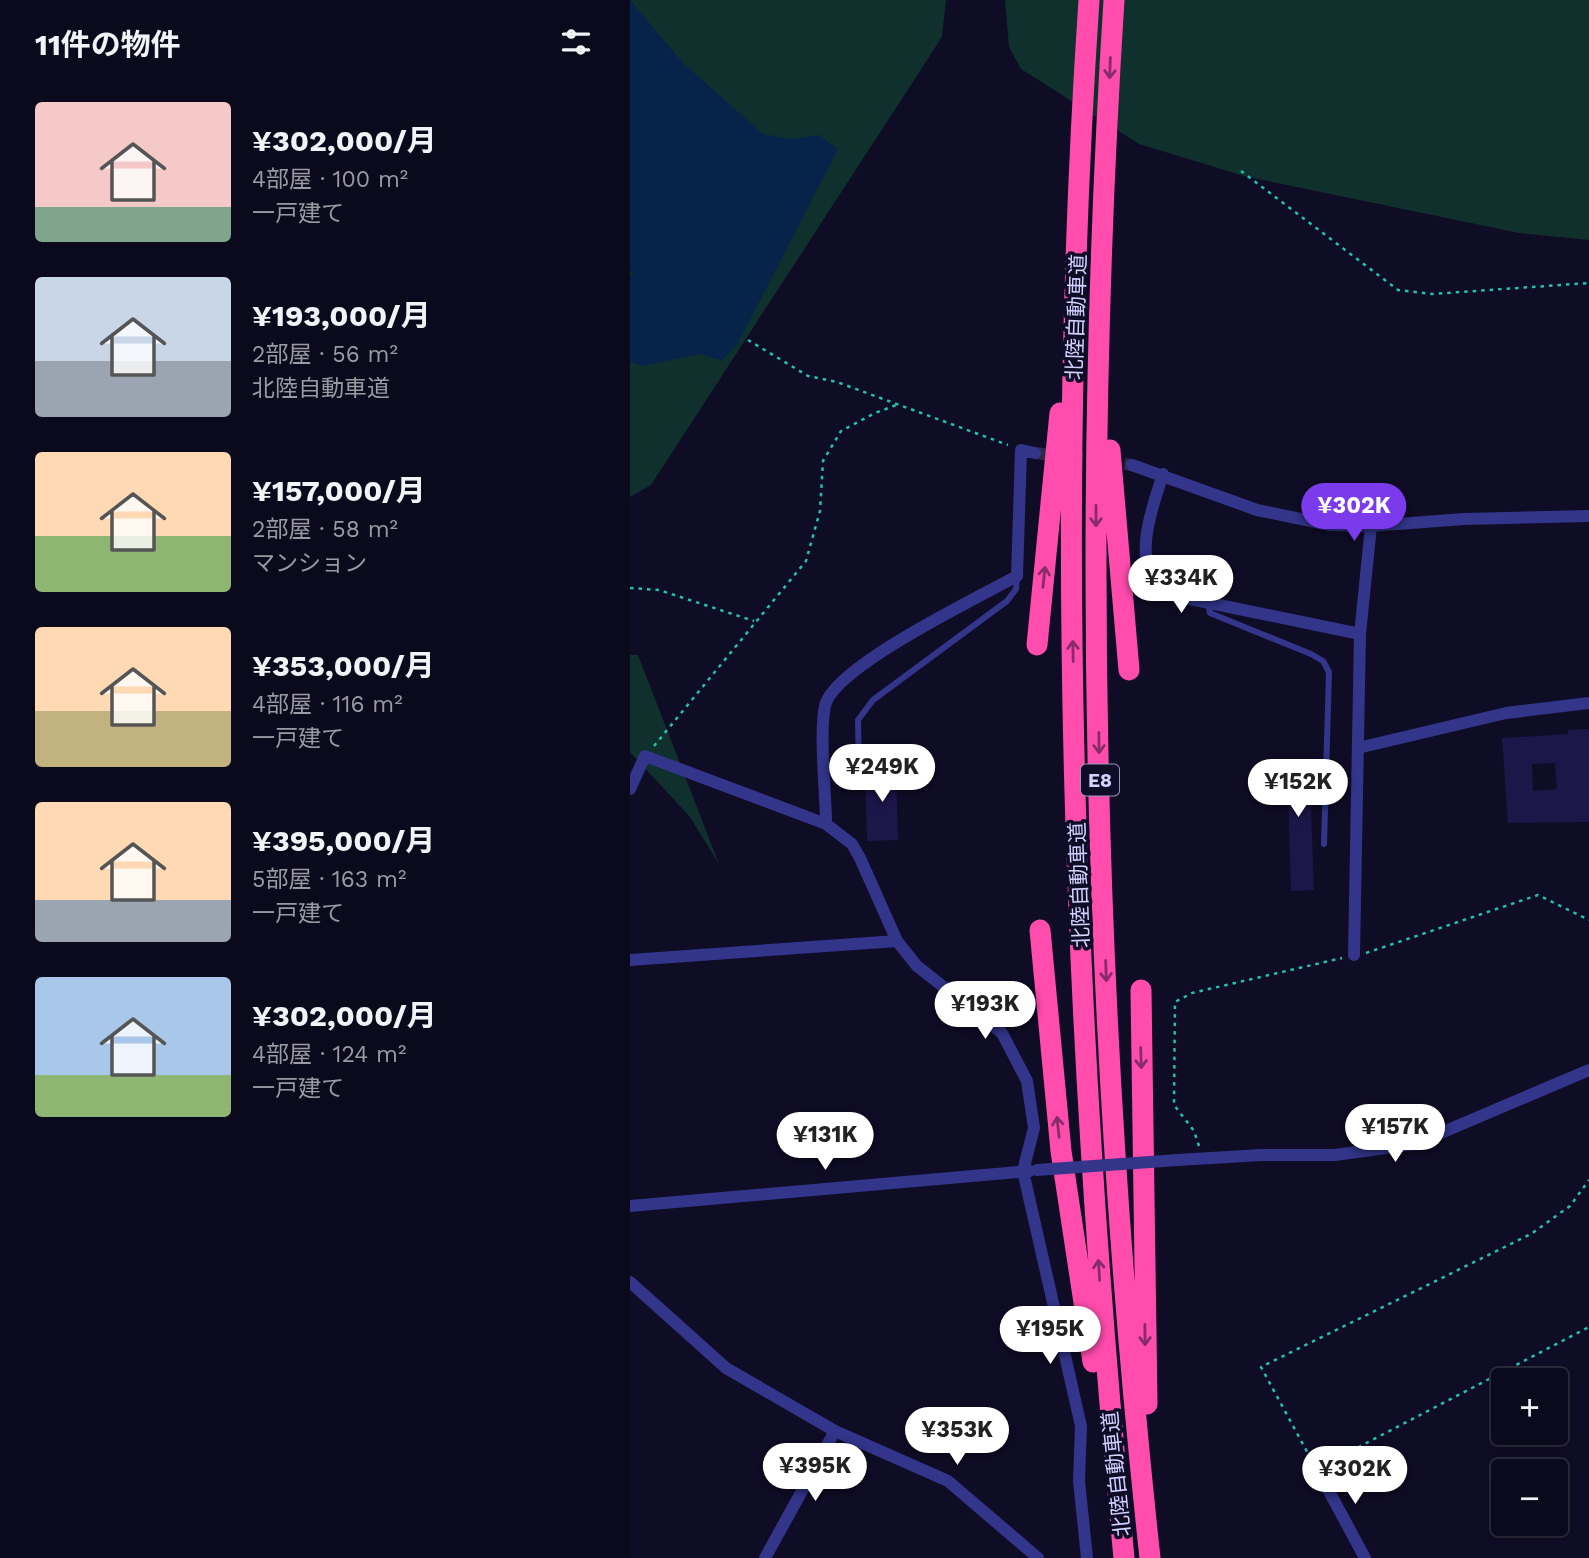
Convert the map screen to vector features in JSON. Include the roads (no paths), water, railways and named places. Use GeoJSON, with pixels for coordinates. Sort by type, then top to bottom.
{"type":"FeatureCollection","features":[{"type":"Feature","properties":{"kind":"highway","name":"北陸自動車道"},"geometry":{"type":"LineString","coordinates":[[1089,0],[1072,440],[1077,845],[1094,1207],[1124,1558]]}},
{"type":"Feature","properties":{"kind":"highway","name":"北陸自動車道"},"geometry":{"type":"LineString","coordinates":[[1114,0],[1104,210],[1096,512],[1102,845],[1109,1046],[1124,1294],[1150,1558]]}},
{"type":"Feature","properties":{"kind":"highway"},"geometry":{"type":"LineString","coordinates":[[1037,645],[1061,405],[1076,136],[1087,31]]}},
{"type":"Feature","properties":{"kind":"highway"},"geometry":{"type":"LineString","coordinates":[[1104,210],[1108,427],[1129,670]]}},
{"type":"Feature","properties":{"kind":"highway"},"geometry":{"type":"LineString","coordinates":[[1040,930],[1061,1150],[1124,1558]]}},
{"type":"Feature","properties":{"kind":"highway"},"geometry":{"type":"LineString","coordinates":[[1141,990],[1144,1293],[1148,1438],[1156,1558]]}},
{"type":"Feature","properties":{"kind":"street"},"geometry":{"type":"LineString","coordinates":[[826,824],[825,705],[835,688],[877,654],[1017,576],[1021,450],[1035,453]]}},
{"type":"Feature","properties":{"kind":"street"},"geometry":{"type":"LineString","coordinates":[[1132,465],[1257,510],[1330,526],[1589,516]]}},
{"type":"Feature","properties":{"kind":"street"},"geometry":{"type":"LineString","coordinates":[[1163,474],[1148,521],[1146,563],[1151,582],[1161,593],[1360,634]]}},
{"type":"Feature","properties":{"kind":"street"},"geometry":{"type":"LineString","coordinates":[[1354,955],[1360,634],[1371,526]]}},
{"type":"Feature","properties":{"kind":"street"},"geometry":{"type":"LineString","coordinates":[[1358,748],[1506,713],[1589,703]]}},
{"type":"Feature","properties":{"kind":"street"},"geometry":{"type":"LineString","coordinates":[[630,789],[645,756],[826,824],[852,844],[897,941],[917,966],[1002,1033],[1027,1081],[1034,1128],[1023,1171],[1081,1426],[1079,1481],[1087,1558]]}},
{"type":"Feature","properties":{"kind":"street"},"geometry":{"type":"LineString","coordinates":[[630,960],[897,941]]}},
{"type":"Feature","properties":{"kind":"street"},"geometry":{"type":"LineString","coordinates":[[630,1206],[1023,1171],[1178,1160],[1335,1155],[1415,1144],[1589,1070]]}},
{"type":"Feature","properties":{"kind":"street"},"geometry":{"type":"LineString","coordinates":[[630,1282],[726,1368],[835,1431],[948,1480],[1038,1558]]}},
{"type":"Feature","properties":{"kind":"street"},"geometry":{"type":"LineString","coordinates":[[765,1558],[835,1431]]}},
{"type":"Feature","properties":{"kind":"street"},"geometry":{"type":"LineString","coordinates":[[1317,1469],[1365,1558]]}},
{"type":"Feature","properties":{"kind":"lane"},"geometry":{"type":"LineString","coordinates":[[859,770],[858,720],[873,700],[1007,601],[1016,589],[1017,576]]}},
{"type":"Feature","properties":{"kind":"lane"},"geometry":{"type":"LineString","coordinates":[[1208,604],[1210,613],[1311,654],[1323,661],[1329,672],[1324,844]]}},
{"type":"Feature","properties":{"kind":"water"},"geometry":{"type":"Polygon","coordinates":[[[630,0],[683,63],[763,134],[790,139],[819,135],[838,149],[737,345],[722,360],[699,354],[643,366],[630,362],[630,276],[633,273],[630,271],[630,0]]]}},
{"type":"Feature","properties":{"kind":"tunnel"},"geometry":{"type":"LineString","coordinates":[[1035,453],[1132,465]]}}]}
